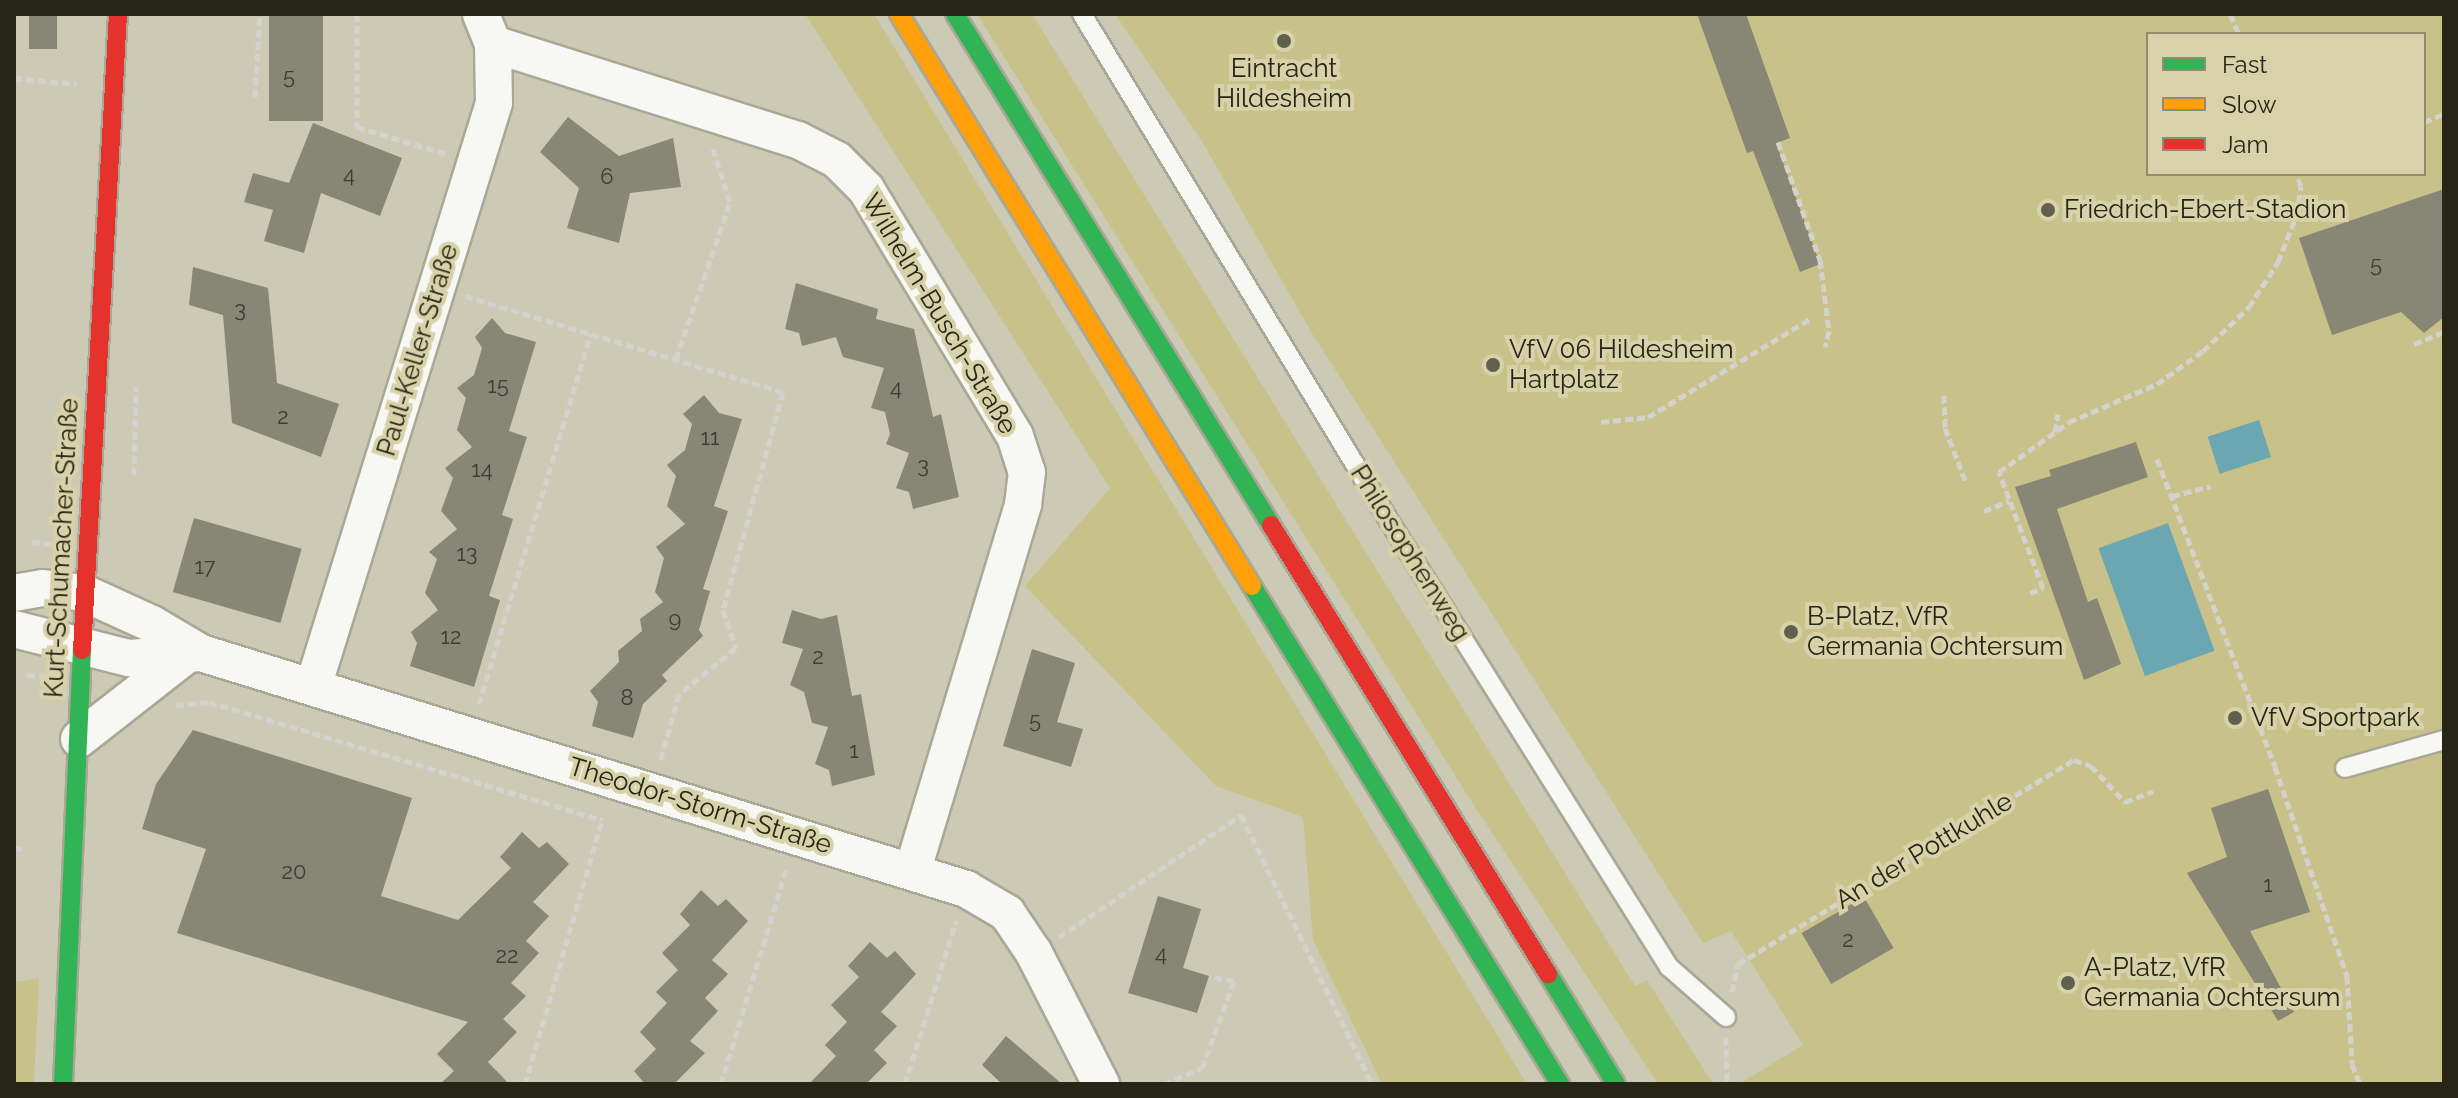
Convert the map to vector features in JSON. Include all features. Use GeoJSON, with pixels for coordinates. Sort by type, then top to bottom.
{"type":"FeatureCollection","features":[{"type":"Feature","properties":{"kind":"main road","name":"Kurt-Schumacher-Straße"},"geometry":{"type":"LineString","coordinates":[[63,1084],[84,593],[118,14]]}},
{"type":"Feature","properties":{"kind":"main road"},"geometry":{"type":"LineString","coordinates":[[899,14],[1560,1084]]}},
{"type":"Feature","properties":{"kind":"main road"},"geometry":{"type":"LineString","coordinates":[[955,14],[1616,1084]]}},
{"type":"Feature","properties":{"kind":"street","name":"Paul-Keller-Straße"},"geometry":{"type":"LineString","coordinates":[[314,684],[494,103],[487,29]]}},
{"type":"Feature","properties":{"kind":"street","name":"Wilhelm-Busch-Straße"},"geometry":{"type":"LineString","coordinates":[[487,29],[701,109],[798,140],[837,160],[866,189],[1015,436],[1027,472],[1023,505],[912,872]]}},
{"type":"Feature","properties":{"kind":"street"},"geometry":{"type":"LineString","coordinates":[[14,593],[43,588],[84,593]]}},
{"type":"Feature","properties":{"kind":"street","name":"Theodor-Storm-Straße"},"geometry":{"type":"LineString","coordinates":[[84,593],[192,655]]}},
{"type":"Feature","properties":{"kind":"street","name":"Theodor-Storm-Straße"},"geometry":{"type":"LineString","coordinates":[[14,629],[129,658],[192,655],[314,684],[966,889],[1007,913],[1034,953],[1101,1084]]}},
{"type":"Feature","properties":{"kind":"street"},"geometry":{"type":"LineString","coordinates":[[79,739],[192,655]]}},
{"type":"Feature","properties":{"kind":"lane","name":"Philosophenweg"},"geometry":{"type":"LineString","coordinates":[[1082,14],[1388,519],[1669,967],[1726,1017]]}},
{"type":"Feature","properties":{"kind":"lane"},"geometry":{"type":"LineString","coordinates":[[2345,768],[2444,740]]}},
{"type":"Feature","properties":{"kind":"path"},"geometry":{"type":"LineString","coordinates":[[255,97],[260,14]]}},
{"type":"Feature","properties":{"kind":"path"},"geometry":{"type":"LineString","coordinates":[[357,14],[357,127],[476,163]]}},
{"type":"Feature","properties":{"kind":"path"},"geometry":{"type":"LineString","coordinates":[[14,78],[85,85]]}},
{"type":"Feature","properties":{"kind":"path"},"geometry":{"type":"LineString","coordinates":[[676,359],[730,202],[701,109]]}},
{"type":"Feature","properties":{"kind":"path"},"geometry":{"type":"LineString","coordinates":[[1778,142],[1814,237],[1829,331],[1825,347]]}},
{"type":"Feature","properties":{"kind":"path"},"geometry":{"type":"LineString","coordinates":[[2030,593],[2043,588],[1999,472],[2054,433],[2157,384],[2203,351],[2249,307],[2278,262],[2297,214],[2301,186],[2297,176]]}},
{"type":"Feature","properties":{"kind":"path"},"geometry":{"type":"LineString","coordinates":[[437,287],[783,392],[723,610],[736,648],[679,694],[651,790]]}},
{"type":"Feature","properties":{"kind":"path"},"geometry":{"type":"LineString","coordinates":[[1601,422],[1648,417],[1810,319]]}},
{"type":"Feature","properties":{"kind":"path"},"geometry":{"type":"LineString","coordinates":[[2414,344],[2444,332]]}},
{"type":"Feature","properties":{"kind":"path"},"geometry":{"type":"LineString","coordinates":[[470,733],[591,334]]}},
{"type":"Feature","properties":{"kind":"path"},"geometry":{"type":"LineString","coordinates":[[1944,395],[1945,428],[1965,480]]}},
{"type":"Feature","properties":{"kind":"path"},"geometry":{"type":"LineString","coordinates":[[2054,433],[2058,414]]}},
{"type":"Feature","properties":{"kind":"path"},"geometry":{"type":"LineString","coordinates":[[2157,459],[2347,976],[2352,1064],[2360,1084]]}},
{"type":"Feature","properties":{"kind":"path"},"geometry":{"type":"LineString","coordinates":[[2172,496],[2211,486]]}},
{"type":"Feature","properties":{"kind":"path"},"geometry":{"type":"LineString","coordinates":[[1984,511],[2009,501]]}},
{"type":"Feature","properties":{"kind":"path"},"geometry":{"type":"LineString","coordinates":[[163,711],[209,702],[602,820]]}},
{"type":"Feature","properties":{"kind":"path","name":"An der Pottkuhle"},"geometry":{"type":"LineString","coordinates":[[1726,1017],[1738,964],[2074,760],[2091,766],[2125,802],[2153,791]]}},
{"type":"Feature","properties":{"kind":"path"},"geometry":{"type":"LineString","coordinates":[[525,1084],[614,779]]}},
{"type":"Feature","properties":{"kind":"path"},"geometry":{"type":"LineString","coordinates":[[1034,953],[1241,815],[1372,1084]]}},
{"type":"Feature","properties":{"kind":"path"},"geometry":{"type":"LineString","coordinates":[[721,1084],[796,836]]}},
{"type":"Feature","properties":{"kind":"path"},"geometry":{"type":"LineString","coordinates":[[14,848],[26,849]]}},
{"type":"Feature","properties":{"kind":"path"},"geometry":{"type":"LineString","coordinates":[[905,1084],[966,889]]}},
{"type":"Feature","properties":{"kind":"path"},"geometry":{"type":"LineString","coordinates":[[1164,1084],[1202,1068],[1234,981],[1209,976]]}},
{"type":"Feature","properties":{"kind":"path"},"geometry":{"type":"LineString","coordinates":[[1726,1017],[1727,1084]]}},
{"type":"Feature","properties":{"kind":"shaded area"},"geometry":{"type":"Polygon","coordinates":[[[805,14],[874,14],[1527,1084],[1382,1084],[1313,940],[1303,817],[1216,786],[1025,586],[1110,488],[805,14]]]}},
{"type":"Feature","properties":{"kind":"shaded area"},"geometry":{"type":"Polygon","coordinates":[[[977,14],[1032,14],[1635,986],[1647,980],[1713,1084],[1658,1084],[1475,807],[977,14]]]}},
{"type":"Feature","properties":{"kind":"shaded area","name":"VfV Sportpark"},"geometry":{"type":"Polygon","coordinates":[[[1115,14],[2442,14],[2444,1084],[1739,1084],[1803,1045],[1731,931],[1703,943],[1313,335],[1203,143],[1115,14]]]}},
{"type":"Feature","properties":{"kind":"shaded area"},"geometry":{"type":"Polygon","coordinates":[[[39,978],[34,1084],[14,1084],[14,982],[39,978]]]}},
{"type":"Feature","properties":{"kind":"water"},"geometry":{"type":"Polygon","coordinates":[[[2259,420],[2271,457],[2220,474],[2208,437],[2259,420]]]}},
{"type":"Feature","properties":{"kind":"water"},"geometry":{"type":"Polygon","coordinates":[[[2168,523],[2215,651],[2145,676],[2098,548],[2168,523]]]}},
{"type":"Feature","properties":{"kind":"building"},"geometry":{"type":"Polygon","coordinates":[[[29,14],[57,14],[57,49],[29,49],[29,14]]]}},
{"type":"Feature","properties":{"kind":"building"},"geometry":{"type":"Polygon","coordinates":[[[269,14],[323,14],[323,121],[269,121],[269,14]]]}},
{"type":"Feature","properties":{"kind":"building"},"geometry":{"type":"Polygon","coordinates":[[[1697,14],[1746,14],[1790,138],[1776,143],[1820,264],[1800,272],[1753,151],[1747,153],[1697,14]]]}},
{"type":"Feature","properties":{"kind":"building"},"geometry":{"type":"Polygon","coordinates":[[[568,117],[619,156],[673,138],[681,187],[630,193],[619,243],[567,228],[579,188],[540,152],[568,117]]]}},
{"type":"Feature","properties":{"kind":"building"},"geometry":{"type":"Polygon","coordinates":[[[313,123],[402,158],[380,216],[321,193],[304,253],[264,241],[273,210],[244,202],[253,173],[289,183],[313,123]]]}},
{"type":"Feature","properties":{"kind":"building"},"geometry":{"type":"Polygon","coordinates":[[[2444,189],[2444,317],[2424,333],[2401,312],[2332,335],[2299,238],[2444,189]]]}},
{"type":"Feature","properties":{"kind":"building"},"geometry":{"type":"Polygon","coordinates":[[[193,267],[268,288],[277,383],[339,404],[321,457],[232,423],[223,315],[189,305],[193,267]]]}},
{"type":"Feature","properties":{"kind":"building"},"geometry":{"type":"Polygon","coordinates":[[[796,283],[878,309],[876,319],[914,329],[933,417],[941,414],[959,497],[913,509],[909,492],[896,488],[909,453],[886,444],[890,434],[885,412],[871,408],[884,368],[843,357],[836,337],[802,346],[799,333],[785,329],[796,283]]]}},
{"type":"Feature","properties":{"kind":"building"},"geometry":{"type":"Polygon","coordinates":[[[492,318],[505,333],[536,342],[509,431],[527,437],[502,515],[513,519],[489,596],[500,600],[474,687],[410,666],[417,643],[411,632],[438,610],[425,593],[437,559],[429,552],[457,529],[441,511],[453,478],[445,468],[472,447],[457,430],[466,398],[457,388],[474,375],[482,348],[475,337],[492,318]]]}},
{"type":"Feature","properties":{"kind":"building"},"geometry":{"type":"Polygon","coordinates":[[[704,395],[719,413],[742,419],[714,506],[728,511],[703,589],[710,591],[699,630],[703,636],[662,675],[667,681],[643,704],[633,738],[592,726],[598,702],[590,691],[619,662],[618,651],[642,631],[640,619],[663,602],[655,592],[664,558],[656,547],[685,524],[667,506],[676,476],[667,465],[685,450],[692,424],[683,414],[704,395]]]}},
{"type":"Feature","properties":{"kind":"building"},"geometry":{"type":"Polygon","coordinates":[[[2136,442],[2148,477],[2057,509],[2088,602],[2097,598],[2121,664],[2084,680],[2015,487],[2051,476],[2049,470],[2136,442]]]}},
{"type":"Feature","properties":{"kind":"building"},"geometry":{"type":"Polygon","coordinates":[[[194,518],[302,549],[280,623],[173,592],[194,518]]]}},
{"type":"Feature","properties":{"kind":"building"},"geometry":{"type":"Polygon","coordinates":[[[792,610],[821,619],[837,615],[852,696],[861,694],[875,775],[832,786],[829,770],[815,764],[828,727],[812,723],[804,692],[790,685],[803,649],[782,643],[792,610]]]}},
{"type":"Feature","properties":{"kind":"building"},"geometry":{"type":"Polygon","coordinates":[[[1032,649],[1075,663],[1057,722],[1083,729],[1071,767],[1003,746],[1032,649]]]}},
{"type":"Feature","properties":{"kind":"building"},"geometry":{"type":"Polygon","coordinates":[[[193,730],[412,798],[381,896],[458,920],[511,868],[500,857],[522,832],[539,848],[547,842],[569,864],[533,902],[549,916],[526,941],[539,953],[511,983],[526,996],[503,1019],[517,1032],[488,1062],[509,1084],[440,1084],[454,1071],[437,1054],[468,1022],[177,933],[206,849],[142,829],[156,784],[193,730]]]}},
{"type":"Feature","properties":{"kind":"building"},"geometry":{"type":"Polygon","coordinates":[[[2268,789],[2310,912],[2250,931],[2294,1012],[2278,1021],[2187,873],[2227,857],[2211,808],[2268,789]]]}},
{"type":"Feature","properties":{"kind":"building"},"geometry":{"type":"Polygon","coordinates":[[[701,890],[718,906],[726,899],[748,921],[712,960],[728,974],[705,998],[718,1011],[690,1041],[705,1053],[674,1084],[645,1084],[634,1071],[656,1049],[640,1032],[667,1003],[656,992],[678,970],[662,953],[690,925],[680,914],[701,890]]]}},
{"type":"Feature","properties":{"kind":"building"},"geometry":{"type":"Polygon","coordinates":[[[1158,896],[1201,909],[1183,968],[1209,976],[1197,1013],[1128,993],[1158,896]]]}},
{"type":"Feature","properties":{"kind":"building"},"geometry":{"type":"Polygon","coordinates":[[[1864,897],[1894,948],[1831,984],[1802,933],[1864,897]]]}},
{"type":"Feature","properties":{"kind":"building"},"geometry":{"type":"Polygon","coordinates":[[[870,942],[887,958],[895,951],[916,974],[881,1012],[897,1026],[874,1050],[887,1063],[866,1084],[809,1084],[836,1056],[825,1045],[847,1022],[831,1005],[859,977],[848,966],[870,942]]]}},
{"type":"Feature","properties":{"kind":"building"},"geometry":{"type":"Polygon","coordinates":[[[1006,1036],[1062,1084],[1002,1084],[982,1065],[1006,1036]]]}},
{"type":"Feature","properties":{"kind":"traffic: fast"},"geometry":{"type":"LineString","coordinates":[[955,14],[1271,525]]}},
{"type":"Feature","properties":{"kind":"traffic: fast"},"geometry":{"type":"LineString","coordinates":[[1252,586],[1560,1084]]}},
{"type":"Feature","properties":{"kind":"traffic: fast"},"geometry":{"type":"LineString","coordinates":[[63,1084],[82,650]]}},
{"type":"Feature","properties":{"kind":"traffic: fast"},"geometry":{"type":"LineString","coordinates":[[1548,974],[1616,1084]]}},
{"type":"Feature","properties":{"kind":"traffic: slow"},"geometry":{"type":"LineString","coordinates":[[899,14],[1252,586]]}},
{"type":"Feature","properties":{"kind":"traffic: jam"},"geometry":{"type":"LineString","coordinates":[[82,650],[118,14]]}},
{"type":"Feature","properties":{"kind":"traffic: jam"},"geometry":{"type":"LineString","coordinates":[[1271,525],[1548,974]]}},
{"type":"Feature","properties":{"kind":"place","name":"Eintracht Hildesheim"},"geometry":{"type":"Point","coordinates":[1284,41]}},
{"type":"Feature","properties":{"kind":"place","name":"Friedrich-Ebert-Stadion"},"geometry":{"type":"Point","coordinates":[2048,210]}},
{"type":"Feature","properties":{"kind":"place","name":"VfV 06 Hildesheim Hartplatz"},"geometry":{"type":"Point","coordinates":[1493,365]}},
{"type":"Feature","properties":{"kind":"place","name":"B-Platz, VfR Germania Ochtersum"},"geometry":{"type":"Point","coordinates":[1791,632]}},
{"type":"Feature","properties":{"kind":"place","name":"VfV Sportpark"},"geometry":{"type":"Point","coordinates":[2235,718]}},
{"type":"Feature","properties":{"kind":"place","name":"A-Platz, VfR Germania Ochtersum"},"geometry":{"type":"Point","coordinates":[2068,983]}}]}
